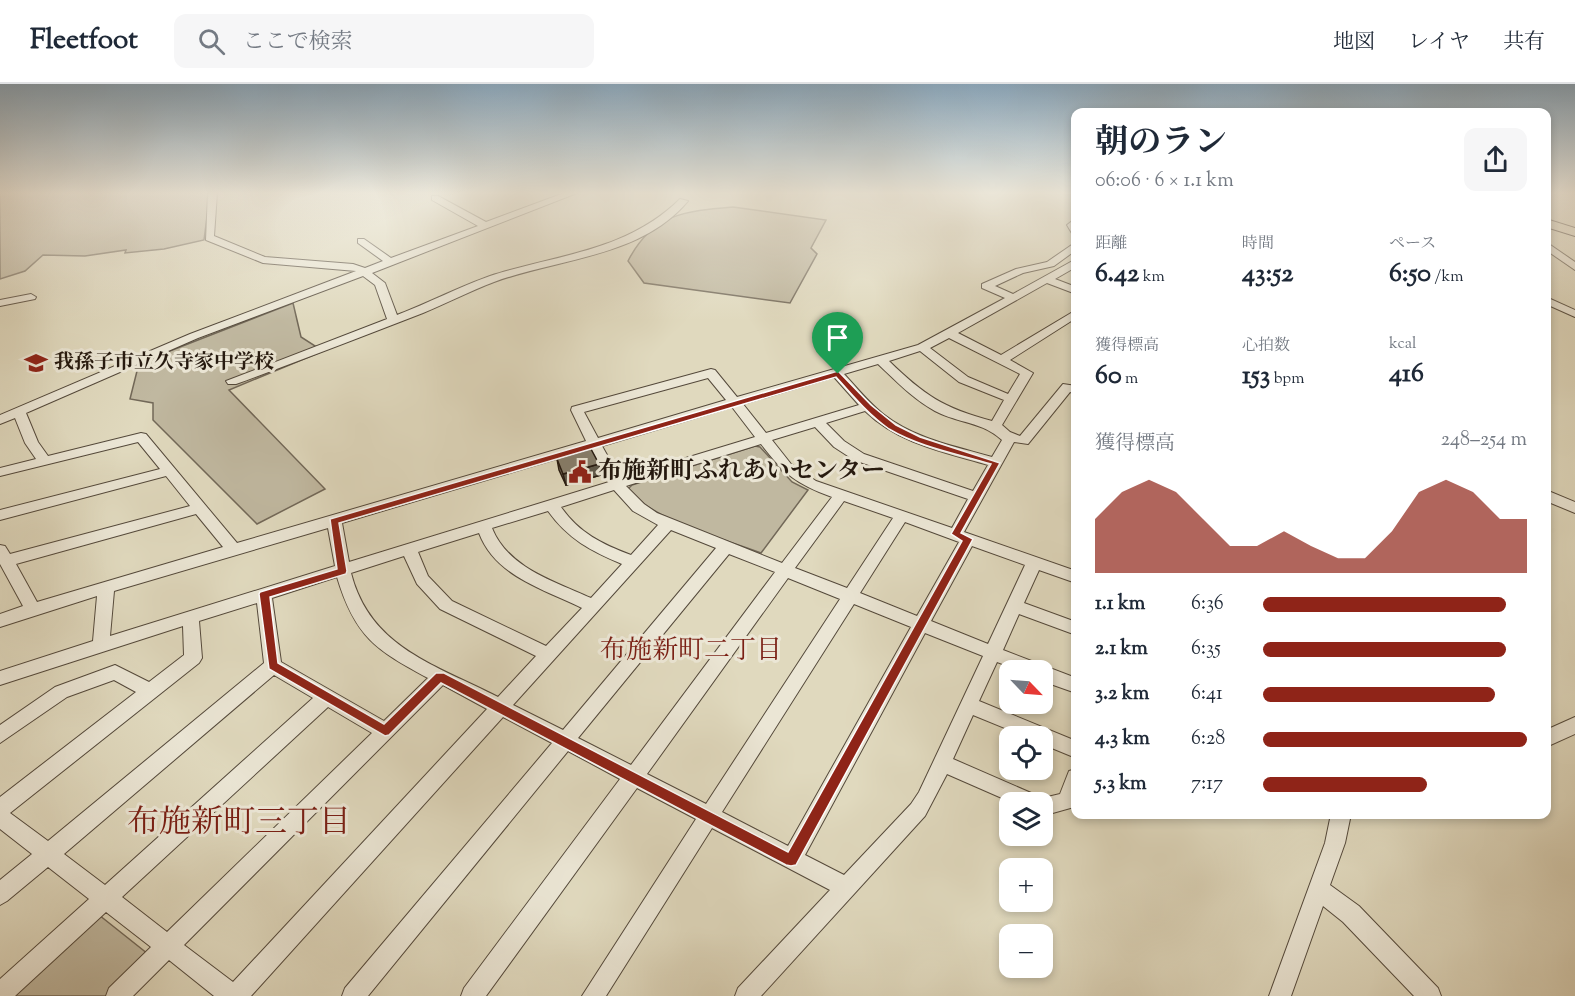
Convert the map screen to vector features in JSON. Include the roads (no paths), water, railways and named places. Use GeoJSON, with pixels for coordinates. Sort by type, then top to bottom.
{"type":"FeatureCollection","features":[{"type":"Feature","properties":{"kind":"street"},"geometry":{"type":"LineString","coordinates":[[210,236],[210,238],[222,239],[251,256],[272,261],[287,264],[353,267],[365,272],[380,283],[393,320]]}},
{"type":"Feature","properties":{"kind":"street"},"geometry":{"type":"LineString","coordinates":[[0,420],[151,353],[457,236]]}},
{"type":"Feature","properties":{"kind":"street"},"geometry":{"type":"LineString","coordinates":[[232,381],[491,280],[535,266],[581,257],[638,236]]}},
{"type":"Feature","properties":{"kind":"street"},"geometry":{"type":"LineString","coordinates":[[361,241],[390,262]]}},
{"type":"Feature","properties":{"kind":"street"},"geometry":{"type":"LineString","coordinates":[[1014,298],[986,286],[1020,271],[1050,264],[1071,249]]}},
{"type":"Feature","properties":{"kind":"street"},"geometry":{"type":"LineString","coordinates":[[1551,249],[1575,267]]}},
{"type":"Feature","properties":{"kind":"street"},"geometry":{"type":"LineString","coordinates":[[0,621],[33,609],[838,374],[922,347],[951,334],[1071,265]]}},
{"type":"Feature","properties":{"kind":"street"},"geometry":{"type":"LineString","coordinates":[[1046,279],[1071,289]]}},
{"type":"Feature","properties":{"kind":"street"},"geometry":{"type":"LineString","coordinates":[[0,303],[31,297]]}},
{"type":"Feature","properties":{"kind":"street"},"geometry":{"type":"LineString","coordinates":[[1551,302],[1575,314]]}},
{"type":"Feature","properties":{"kind":"street"},"geometry":{"type":"LineString","coordinates":[[1001,360],[1071,316]]}},
{"type":"Feature","properties":{"kind":"street"},"geometry":{"type":"LineString","coordinates":[[951,334],[1027,373],[1000,431]]}},
{"type":"Feature","properties":{"kind":"street"},"geometry":{"type":"LineString","coordinates":[[922,347],[961,380],[1013,399]]}},
{"type":"Feature","properties":{"kind":"street"},"geometry":{"type":"LineString","coordinates":[[881,360],[922,398],[934,406],[1023,441],[1067,387],[1071,388]]}},
{"type":"Feature","properties":{"kind":"street"},"geometry":{"type":"LineString","coordinates":[[1011,660],[667,525],[636,507],[617,485],[577,410],[711,373],[786,467],[796,476],[840,496],[1071,575]]}},
{"type":"Feature","properties":{"kind":"street"},"geometry":{"type":"LineString","coordinates":[[838,374],[880,418],[906,434],[996,463]]}},
{"type":"Feature","properties":{"kind":"street"},"geometry":{"type":"LineString","coordinates":[[0,678],[868,406]]}},
{"type":"Feature","properties":{"kind":"street"},"geometry":{"type":"LineString","coordinates":[[19,411],[32,443],[45,461]]}},
{"type":"Feature","properties":{"kind":"street"},"geometry":{"type":"LineString","coordinates":[[818,422],[839,444],[859,457],[976,497]]}},
{"type":"Feature","properties":{"kind":"street"},"geometry":{"type":"LineString","coordinates":[[791,860],[921,625],[962,537],[976,497],[1010,439],[1000,431]]}},
{"type":"Feature","properties":{"kind":"street"},"geometry":{"type":"LineString","coordinates":[[0,472],[141,437],[234,550]]}},
{"type":"Feature","properties":{"kind":"street"},"geometry":{"type":"LineString","coordinates":[[0,515],[168,471]]}},
{"type":"Feature","properties":{"kind":"street"},"geometry":{"type":"LineString","coordinates":[[472,996],[840,496]]}},
{"type":"Feature","properties":{"kind":"street"},"geometry":{"type":"LineString","coordinates":[[1551,497],[1575,508]]}},
{"type":"Feature","properties":{"kind":"street"},"geometry":{"type":"LineString","coordinates":[[552,505],[565,525],[579,539],[633,562]]}},
{"type":"Feature","properties":{"kind":"street"},"geometry":{"type":"LineString","coordinates":[[33,609],[3,556],[200,508]]}},
{"type":"Feature","properties":{"kind":"street"},"geometry":{"type":"LineString","coordinates":[[593,996],[710,818],[902,516]]}},
{"type":"Feature","properties":{"kind":"street"},"geometry":{"type":"LineString","coordinates":[[334,521],[342,571],[356,612],[373,634],[393,651],[846,887]]}},
{"type":"Feature","properties":{"kind":"street"},"geometry":{"type":"LineString","coordinates":[[0,817],[234,996],[667,525]]}},
{"type":"Feature","properties":{"kind":"street"},"geometry":{"type":"LineString","coordinates":[[484,526],[492,547],[514,569],[593,606]]}},
{"type":"Feature","properties":{"kind":"street"},"geometry":{"type":"LineString","coordinates":[[353,996],[725,548]]}},
{"type":"Feature","properties":{"kind":"street"},"geometry":{"type":"LineString","coordinates":[[410,549],[419,576],[435,596],[446,605],[549,655]]}},
{"type":"Feature","properties":{"kind":"street"},"geometry":{"type":"LineString","coordinates":[[746,996],[918,810],[1035,562]]}},
{"type":"Feature","properties":{"kind":"street"},"geometry":{"type":"LineString","coordinates":[[101,645],[106,588]]}},
{"type":"Feature","properties":{"kind":"street"},"geometry":{"type":"LineString","coordinates":[[264,594],[273,666]]}},
{"type":"Feature","properties":{"kind":"street"},"geometry":{"type":"LineString","coordinates":[[1014,606],[1071,627]]}},
{"type":"Feature","properties":{"kind":"street"},"geometry":{"type":"LineString","coordinates":[[0,809],[193,658],[191,617]]}},
{"type":"Feature","properties":{"kind":"street"},"geometry":{"type":"LineString","coordinates":[[273,666],[385,731]]}},
{"type":"Feature","properties":{"kind":"street"},"geometry":{"type":"LineString","coordinates":[[0,894],[273,666]]}},
{"type":"Feature","properties":{"kind":"street"},"geometry":{"type":"LineString","coordinates":[[0,735],[61,692],[115,672],[150,691]]}},
{"type":"Feature","properties":{"kind":"street"},"geometry":{"type":"LineString","coordinates":[[117,996],[440,677]]}},
{"type":"Feature","properties":{"kind":"street"},"geometry":{"type":"LineString","coordinates":[[1053,677],[1071,684]]}},
{"type":"Feature","properties":{"kind":"street"},"geometry":{"type":"LineString","coordinates":[[0,994],[325,698]]}},
{"type":"Feature","properties":{"kind":"street"},"geometry":{"type":"LineString","coordinates":[[969,705],[1071,748]]}},
{"type":"Feature","properties":{"kind":"street"},"geometry":{"type":"LineString","coordinates":[[1551,737],[1575,725]]}},
{"type":"Feature","properties":{"kind":"street"},"geometry":{"type":"LineString","coordinates":[[942,763],[1008,792]]}},
{"type":"Feature","properties":{"kind":"street"},"geometry":{"type":"LineString","coordinates":[[1053,804],[1067,801],[1071,790]]}},
{"type":"Feature","properties":{"kind":"street"},"geometry":{"type":"LineString","coordinates":[[1280,996],[1335,843],[1340,819]]}},
{"type":"Feature","properties":{"kind":"street"},"geometry":{"type":"LineString","coordinates":[[1318,889],[1351,914],[1430,996]]}},
{"type":"Feature","properties":{"kind":"place","name":"我孫子市立久寺家中学校"},"geometry":{"type":"Point","coordinates":[36,363]}},
{"type":"Feature","properties":{"kind":"place","name":"布施新町ふれあいセンター"},"geometry":{"type":"Point","coordinates":[580,472]}},
{"type":"Feature","properties":{"kind":"district","name":"布施新町二丁目"},"geometry":{"type":"Point","coordinates":[691,651]}},
{"type":"Feature","properties":{"kind":"district","name":"布施新町三丁目"},"geometry":{"type":"Point","coordinates":[239,824]}}]}
